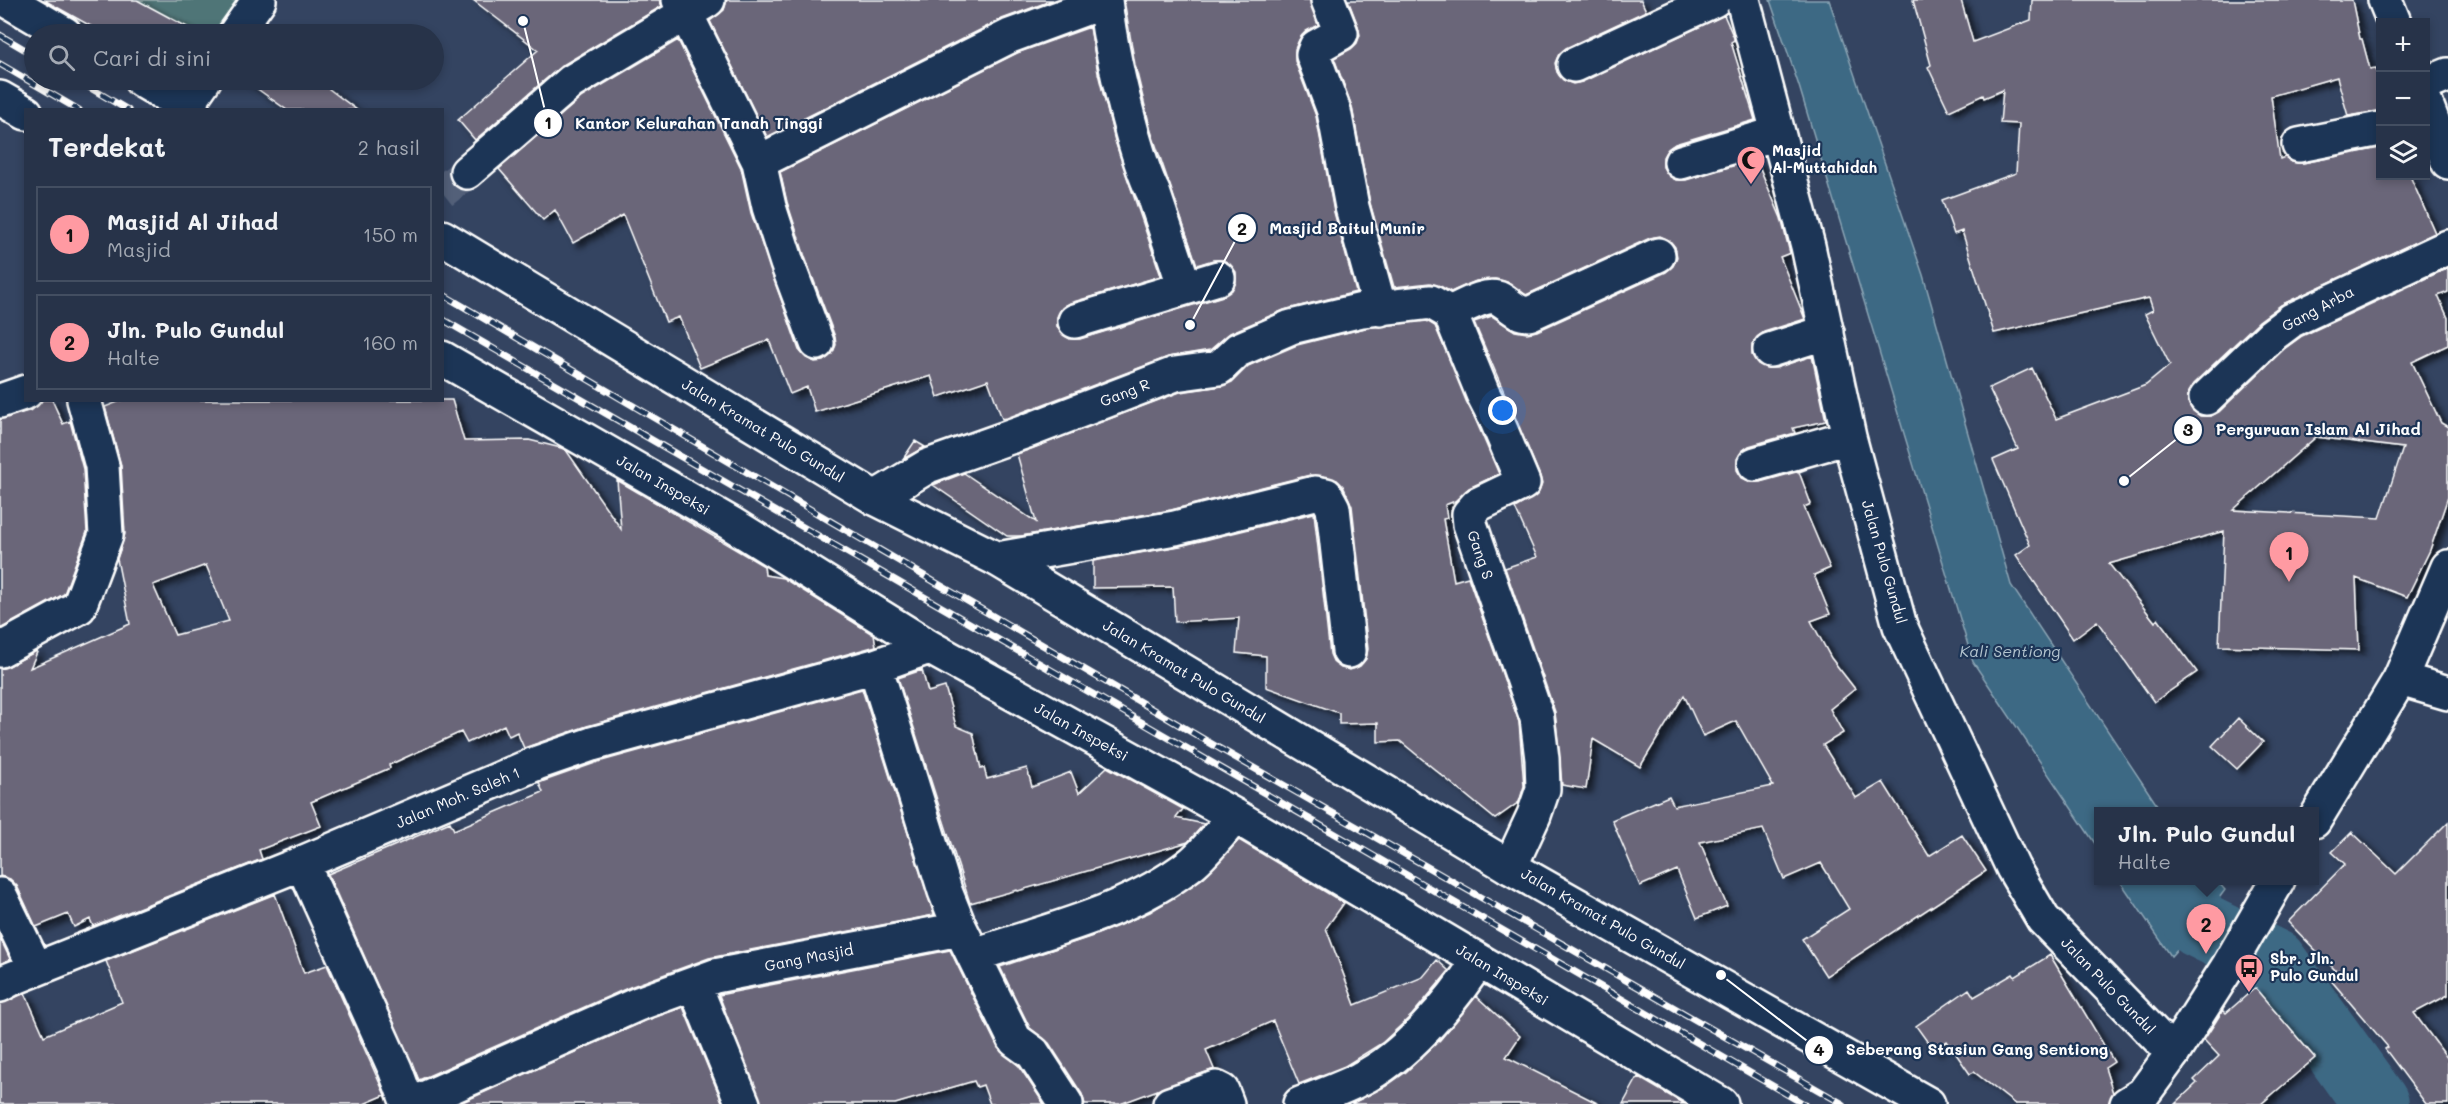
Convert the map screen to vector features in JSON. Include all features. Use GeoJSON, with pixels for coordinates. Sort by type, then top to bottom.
{"type":"FeatureCollection","features":[{"type":"Feature","properties":{"kind":"street"},"geometry":{"type":"LineString","coordinates":[[7,0],[48,24]]}},
{"type":"Feature","properties":{"kind":"street"},"geometry":{"type":"LineString","coordinates":[[242,24],[259,0]]}},
{"type":"Feature","properties":{"kind":"street"},"geometry":{"type":"LineString","coordinates":[[1328,0],[1341,28],[1341,33],[1316,47],[1313,55],[1334,111],[1352,207],[1380,309],[1431,302],[1450,313],[1486,298],[1499,298],[1521,314],[1529,314],[1658,255]]}},
{"type":"Feature","properties":{"kind":"street"},"geometry":{"type":"LineString","coordinates":[[1574,65],[1714,0]]}},
{"type":"Feature","properties":{"kind":"street","name":"Jalan Pulo Gundul"},"geometry":{"type":"LineString","coordinates":[[1743,0],[1808,246],[1849,437],[1900,626],[2013,868],[2043,919],[2173,1053]]}},
{"type":"Feature","properties":{"kind":"street"},"geometry":{"type":"LineString","coordinates":[[2385,0],[2392,18]]}},
{"type":"Feature","properties":{"kind":"street"},"geometry":{"type":"LineString","coordinates":[[759,162],[1010,36],[1106,1],[1113,54],[1129,120],[1147,183],[1153,192],[1185,288]]}},
{"type":"Feature","properties":{"kind":"street"},"geometry":{"type":"LineString","coordinates":[[467,172],[571,82],[691,4],[759,162],[769,207],[783,252],[817,343]]}},
{"type":"Feature","properties":{"kind":"street"},"geometry":{"type":"LineString","coordinates":[[2430,82],[2448,75]]}},
{"type":"Feature","properties":{"kind":"street"},"geometry":{"type":"LineString","coordinates":[[158,90],[189,108],[199,90]]}},
{"type":"Feature","properties":{"kind":"street"},"geometry":{"type":"LineString","coordinates":[[0,98],[24,112]]}},
{"type":"Feature","properties":{"kind":"street"},"geometry":{"type":"LineString","coordinates":[[2430,121],[2448,162]]}},
{"type":"Feature","properties":{"kind":"street"},"geometry":{"type":"LineString","coordinates":[[2299,145],[2376,130]]}},
{"type":"Feature","properties":{"kind":"street"},"geometry":{"type":"LineString","coordinates":[[1681,162],[1778,133]]}},
{"type":"Feature","properties":{"kind":"street","name":"Jalan Kramat Pulo Gundul"},"geometry":{"type":"LineString","coordinates":[[444,238],[874,498],[997,559],[1510,867],[1928,1104]]}},
{"type":"Feature","properties":{"kind":"street","name":"Gang Arba"},"geometry":{"type":"LineString","coordinates":[[2206,398],[2272,335],[2292,320],[2448,248]]}},
{"type":"Feature","properties":{"kind":"street"},"geometry":{"type":"LineString","coordinates":[[1075,321],[1218,278]]}},
{"type":"Feature","properties":{"kind":"street","name":"Gang R"},"geometry":{"type":"LineString","coordinates":[[874,498],[928,466],[1175,374],[1219,368],[1238,350],[1291,327],[1362,310],[1380,309]]}},
{"type":"Feature","properties":{"kind":"street","name":"Gang S"},"geometry":{"type":"LineString","coordinates":[[1450,313],[1523,483],[1477,505],[1468,514],[1537,718],[1542,759],[1543,789],[1534,815],[1510,867]]}},
{"type":"Feature","properties":{"kind":"street"},"geometry":{"type":"LineString","coordinates":[[1770,350],[1827,332]]}},
{"type":"Feature","properties":{"kind":"street","name":"Jalan Inspeksi"},"geometry":{"type":"LineString","coordinates":[[444,359],[730,523],[929,647],[1235,816],[1478,961],[1700,1099]]}},
{"type":"Feature","properties":{"kind":"street"},"geometry":{"type":"LineString","coordinates":[[0,401],[24,393]]}},
{"type":"Feature","properties":{"kind":"street"},"geometry":{"type":"LineString","coordinates":[[0,650],[79,607],[106,535],[102,466],[85,402]]}},
{"type":"Feature","properties":{"kind":"street"},"geometry":{"type":"LineString","coordinates":[[1755,464],[1849,437]]}},
{"type":"Feature","properties":{"kind":"street"},"geometry":{"type":"LineString","coordinates":[[997,559],[1175,528],[1315,493],[1326,495],[1333,508],[1349,651]]}},
{"type":"Feature","properties":{"kind":"street"},"geometry":{"type":"LineString","coordinates":[[2319,813],[2400,679],[2448,567]]}},
{"type":"Feature","properties":{"kind":"street","name":"Jalan Moh. Saleh 1"},"geometry":{"type":"LineString","coordinates":[[0,986],[36,969],[303,863],[537,763],[592,744],[875,666],[929,647]]}},
{"type":"Feature","properties":{"kind":"street"},"geometry":{"type":"LineString","coordinates":[[875,666],[945,891],[959,926],[1015,1040],[1033,1053],[1065,1104]]}},
{"type":"Feature","properties":{"kind":"street"},"geometry":{"type":"LineString","coordinates":[[2400,679],[2448,693]]}},
{"type":"Feature","properties":{"kind":"street"},"geometry":{"type":"LineString","coordinates":[[975,955],[1096,916],[1138,897],[1192,863],[1235,816]]}},
{"type":"Feature","properties":{"kind":"street"},"geometry":{"type":"LineString","coordinates":[[303,863],[410,1104]]}},
{"type":"Feature","properties":{"kind":"street"},"geometry":{"type":"LineString","coordinates":[[2137,1101],[2173,1053],[2229,965],[2273,889]]}},
{"type":"Feature","properties":{"kind":"street"},"geometry":{"type":"LineString","coordinates":[[0,895],[36,969]]}},
{"type":"Feature","properties":{"kind":"street","name":"Gang Masjid"},"geometry":{"type":"LineString","coordinates":[[410,1104],[607,1017],[715,976],[944,932],[959,926]]}},
{"type":"Feature","properties":{"kind":"street"},"geometry":{"type":"LineString","coordinates":[[1300,1104],[1362,1079],[1401,1053],[1466,979],[1478,961]]}},
{"type":"Feature","properties":{"kind":"street"},"geometry":{"type":"LineString","coordinates":[[694,984],[743,1104]]}},
{"type":"Feature","properties":{"kind":"street"},"geometry":{"type":"LineString","coordinates":[[1170,1104],[1216,1088],[1222,1091],[1227,1104]]}},
{"type":"Feature","properties":{"kind":"green space"},"geometry":{"type":"Polygon","coordinates":[[[76,0],[241,0],[227,24],[116,24],[76,0]]]}},
{"type":"Feature","properties":{"kind":"water","name":"Kali Sentiong"},"geometry":{"type":"Polygon","coordinates":[[[1770,0],[1829,0],[1923,275],[2011,585],[2158,807],[2094,807],[2094,842],[1973,662],[1799,86],[1770,0]]]}},
{"type":"Feature","properties":{"kind":"water"},"geometry":{"type":"Polygon","coordinates":[[[2123,885],[2221,885],[2225,890],[2199,925],[2171,956],[2123,885]]]}},
{"type":"Feature","properties":{"kind":"building"},"geometry":{"type":"Polygon","coordinates":[[[44,0],[137,0],[181,24],[87,24],[44,0]]]}},
{"type":"Feature","properties":{"kind":"building"},"geometry":{"type":"Polygon","coordinates":[[[473,0],[659,0],[662,6],[561,66],[475,140],[458,120],[538,50],[473,0]]]}},
{"type":"Feature","properties":{"kind":"building"},"geometry":{"type":"Polygon","coordinates":[[[727,0],[1053,0],[1002,19],[767,137],[710,21],[724,10],[727,0]]]}},
{"type":"Feature","properties":{"kind":"building"},"geometry":{"type":"Polygon","coordinates":[[[1124,0],[1310,0],[1318,25],[1306,31],[1299,40],[1295,49],[1295,61],[1316,116],[1334,212],[1356,292],[1284,310],[1230,333],[1210,350],[1168,357],[1007,418],[1002,419],[988,380],[938,397],[931,376],[815,412],[807,387],[790,394],[769,340],[700,368],[679,317],[666,322],[623,215],[573,243],[555,210],[543,220],[499,169],[582,97],[678,40],[741,168],[751,213],[799,350],[806,358],[815,362],[823,361],[832,354],[836,345],[835,337],[805,257],[780,172],[1017,53],[1090,27],[1098,73],[1115,141],[1161,276],[1070,303],[1062,308],[1057,317],[1057,327],[1063,335],[1070,339],[1080,339],[1223,296],[1232,290],[1236,282],[1236,272],[1230,264],[1223,260],[1213,260],[1197,265],[1151,131],[1135,65],[1124,0]]]}},
{"type":"Feature","properties":{"kind":"building"},"geometry":{"type":"Polygon","coordinates":[[[1348,0],[1641,0],[1646,11],[1566,48],[1559,54],[1555,63],[1557,72],[1563,80],[1573,84],[1582,82],[1724,15],[1734,38],[1731,42],[1755,120],[1675,144],[1663,157],[1663,167],[1669,176],[1676,180],[1686,180],[1756,159],[1781,218],[1790,253],[1780,257],[1805,319],[1764,332],[1752,345],[1752,355],[1758,364],[1767,368],[1776,368],[1812,356],[1826,421],[1793,428],[1795,433],[1749,446],[1737,459],[1737,470],[1742,478],[1751,482],[1760,482],[1807,469],[1799,472],[1811,504],[1804,507],[1830,568],[1814,575],[1830,614],[1811,621],[1831,658],[1855,689],[1830,709],[1843,733],[1823,745],[1856,798],[1883,782],[1929,856],[1962,835],[1986,871],[1826,976],[1802,939],[1849,909],[1821,863],[1784,879],[1763,829],[1700,842],[1727,906],[1697,918],[1677,870],[1640,886],[1612,820],[1669,796],[1674,806],[1773,786],[1736,721],[1703,736],[1684,695],[1640,767],[1593,739],[1586,789],[1562,785],[1555,712],[1505,568],[1537,557],[1515,508],[1538,494],[1542,484],[1474,322],[1492,316],[1515,331],[1527,333],[1537,331],[1666,272],[1673,266],[1677,257],[1675,247],[1669,240],[1660,236],[1650,238],[1526,295],[1510,283],[1495,279],[1476,281],[1451,292],[1430,283],[1394,287],[1370,203],[1352,107],[1334,58],[1351,49],[1357,43],[1360,35],[1348,0]]]}},
{"type":"Feature","properties":{"kind":"building"},"geometry":{"type":"Polygon","coordinates":[[[1913,0],[1961,0],[1973,42],[2031,20],[2032,0],[2352,0],[2360,39],[2362,39],[2370,69],[2376,68],[2376,112],[2348,116],[2337,77],[2271,96],[2280,159],[2285,157],[2292,162],[2303,163],[2376,149],[2376,180],[2412,180],[2435,233],[2281,305],[2259,321],[2193,384],[2188,392],[2188,402],[2192,410],[2200,416],[2211,416],[2219,412],[2284,349],[2302,336],[2448,268],[2448,292],[2438,296],[2448,318],[2448,345],[2412,362],[2441,423],[2448,427],[2448,497],[2430,550],[2407,597],[2356,578],[2359,650],[2219,646],[2224,531],[2109,564],[2155,622],[2158,619],[2197,672],[2154,702],[2097,621],[2073,639],[2016,555],[2030,545],[1993,460],[2018,449],[1989,388],[2032,368],[2056,419],[2146,385],[2170,365],[2145,314],[2153,310],[2149,298],[1994,333],[1962,231],[1954,234],[1942,200],[2016,173],[2019,124],[2000,123],[2003,90],[1984,98],[1983,95],[1949,111],[1928,67],[1931,65],[1913,0]],[[2316,437],[2233,510],[2380,518],[2403,448],[2316,437]]]}},
{"type":"Feature","properties":{"kind":"building"},"geometry":{"type":"Polygon","coordinates":[[[259,90],[330,90],[354,108],[284,108],[259,90]]]}},
{"type":"Feature","properties":{"kind":"building"},"geometry":{"type":"Polygon","coordinates":[[[1427,321],[1435,326],[1499,474],[1469,488],[1455,501],[1445,505],[1447,518],[1443,519],[1454,581],[1468,577],[1519,722],[1524,786],[1519,802],[1495,819],[1400,741],[1378,742],[1378,723],[1339,724],[1339,713],[1266,687],[1266,656],[1236,653],[1239,618],[1175,622],[1173,587],[1093,588],[1093,561],[1180,546],[1314,513],[1330,654],[1334,663],[1341,668],[1350,670],[1360,666],[1366,659],[1368,649],[1352,506],[1343,486],[1337,480],[1310,475],[1171,510],[1021,536],[1007,536],[933,485],[964,473],[1036,522],[1017,454],[1180,392],[1222,386],[1232,382],[1248,366],[1297,345],[1365,328],[1427,321]]]}},
{"type":"Feature","properties":{"kind":"building"},"geometry":{"type":"Polygon","coordinates":[[[444,400],[452,400],[464,441],[529,440],[566,450],[621,529],[617,480],[764,566],[765,575],[783,578],[874,635],[876,646],[587,726],[524,748],[517,732],[509,736],[504,725],[467,743],[461,732],[389,765],[390,768],[311,802],[321,826],[259,850],[262,859],[93,926],[90,919],[74,927],[68,914],[36,927],[17,886],[10,879],[0,876],[0,669],[38,650],[30,668],[130,624],[117,559],[125,534],[121,465],[105,407],[118,402],[444,402],[444,400]],[[206,565],[153,585],[175,635],[229,621],[206,565]]]}},
{"type":"Feature","properties":{"kind":"building"},"geometry":{"type":"Polygon","coordinates":[[[40,402],[53,402],[63,424],[70,421],[83,469],[87,532],[64,594],[0,629],[0,419],[32,410],[40,402]]]}},
{"type":"Feature","properties":{"kind":"building"},"geometry":{"type":"Polygon","coordinates":[[[915,441],[925,447],[903,459],[915,441]]]}},
{"type":"Feature","properties":{"kind":"building"},"geometry":{"type":"Polygon","coordinates":[[[922,670],[928,692],[945,687],[956,726],[973,733],[981,769],[984,768],[987,779],[1027,768],[1032,787],[1071,772],[1079,793],[1107,767],[1183,809],[1176,818],[1204,824],[1188,842],[970,903],[898,678],[922,670]]]}},
{"type":"Feature","properties":{"kind":"building"},"geometry":{"type":"Polygon","coordinates":[[[862,689],[934,915],[709,958],[630,987],[419,1080],[328,874],[450,822],[454,830],[543,792],[539,783],[598,762],[862,689]]]}},
{"type":"Feature","properties":{"kind":"building"},"geometry":{"type":"Polygon","coordinates":[[[2238,718],[2263,742],[2237,769],[2212,746],[2238,718]]]}},
{"type":"Feature","properties":{"kind":"building"},"geometry":{"type":"Polygon","coordinates":[[[2448,822],[2448,995],[2414,1013],[2448,1059],[2448,1104],[2426,1104],[2385,1049],[2388,1047],[2329,978],[2337,972],[2288,922],[2345,864],[2332,852],[2352,832],[2396,874],[2448,822]]]}},
{"type":"Feature","properties":{"kind":"building"},"geometry":{"type":"Polygon","coordinates":[[[1239,840],[1344,903],[1326,928],[1355,1005],[1423,977],[1437,960],[1449,971],[1412,1015],[1382,1043],[1345,1066],[1299,1084],[1273,1021],[1206,1050],[1214,1069],[1120,1104],[1085,1104],[1082,1094],[1049,1043],[1030,1028],[1000,967],[1093,936],[1150,912],[1203,878],[1239,840]]]}},
{"type":"Feature","properties":{"kind":"building"},"geometry":{"type":"Polygon","coordinates":[[[275,894],[304,973],[327,965],[385,1095],[364,1104],[0,1104],[0,1004],[25,993],[44,1036],[122,1002],[106,961],[275,894]]]}},
{"type":"Feature","properties":{"kind":"building"},"geometry":{"type":"Polygon","coordinates":[[[0,938],[10,959],[0,964],[0,938]]]}},
{"type":"Feature","properties":{"kind":"building"},"geometry":{"type":"Polygon","coordinates":[[[950,950],[998,1048],[1019,1066],[1044,1104],[990,1104],[983,1085],[977,1087],[974,1081],[895,1104],[761,1104],[719,995],[950,950]]]}},
{"type":"Feature","properties":{"kind":"building"},"geometry":{"type":"Polygon","coordinates":[[[2050,955],[2114,1062],[2105,1068],[2113,1093],[2108,1104],[2015,1104],[1974,1072],[1970,1074],[1947,1041],[1934,1051],[1916,1026],[1969,989],[1974,997],[2013,974],[2015,977],[2050,955]]]}},
{"type":"Feature","properties":{"kind":"building"},"geometry":{"type":"Polygon","coordinates":[[[2255,988],[2315,1058],[2261,1104],[2175,1104],[2197,1083],[2194,1080],[2219,1056],[2204,1040],[2223,1010],[2226,1013],[2255,988]]]}},
{"type":"Feature","properties":{"kind":"building"},"geometry":{"type":"Polygon","coordinates":[[[1476,996],[1520,1036],[1506,1057],[1599,1104],[1351,1104],[1386,1086],[1406,1072],[1440,1040],[1476,996]]]}},
{"type":"Feature","properties":{"kind":"building"},"geometry":{"type":"Polygon","coordinates":[[[683,1007],[723,1104],[458,1104],[645,1021],[683,1007]]]}},
{"type":"Feature","properties":{"kind":"building"},"geometry":{"type":"Polygon","coordinates":[[[1638,1077],[1684,1104],[1623,1104],[1638,1077]]]}},
{"type":"Feature","properties":{"kind":"waterway"},"geometry":{"type":"LineString","coordinates":[[2171,885],[2199,925],[2274,962],[2376,1104]]}},
{"type":"Feature","properties":{"kind":"tunnel"},"geometry":{"type":"LineString","coordinates":[[444,190],[467,172]]}},
{"type":"Feature","properties":{"kind":"railway"},"geometry":{"type":"LineString","coordinates":[[0,35],[24,49]]}},
{"type":"Feature","properties":{"kind":"railway"},"geometry":{"type":"LineString","coordinates":[[0,64],[24,78]]}},
{"type":"Feature","properties":{"kind":"railway"},"geometry":{"type":"LineString","coordinates":[[45,90],[76,108]]}},
{"type":"Feature","properties":{"kind":"railway"},"geometry":{"type":"LineString","coordinates":[[94,90],[125,108]]}},
{"type":"Feature","properties":{"kind":"railway"},"geometry":{"type":"LineString","coordinates":[[444,295],[1217,747],[1843,1104]]}},
{"type":"Feature","properties":{"kind":"railway"},"geometry":{"type":"LineString","coordinates":[[444,320],[1804,1104]]}},
{"type":"Feature","properties":{"kind":"place","name":"Kantor Kelurahan Tanah Tinggi"},"geometry":{"type":"Point","coordinates":[523,21]}},
{"type":"Feature","properties":{"kind":"place","name":"Masjid Al-Muttahidah"},"geometry":{"type":"Point","coordinates":[1751,186]}},
{"type":"Feature","properties":{"kind":"place","name":"Masjid Baitul Munir"},"geometry":{"type":"Point","coordinates":[1190,325]}},
{"type":"Feature","properties":{"kind":"place","name":"Perguruan Islam Al Jihad"},"geometry":{"type":"Point","coordinates":[2124,481]}},
{"type":"Feature","properties":{"kind":"place","name":"Masjid Al Jihad"},"geometry":{"type":"Point","coordinates":[2289,582]}},
{"type":"Feature","properties":{"kind":"place","name":"Jln. Pulo Gundul"},"geometry":{"type":"Point","coordinates":[2206,954]}},
{"type":"Feature","properties":{"kind":"place","name":"Seberang Stasiun Gang Sentiong"},"geometry":{"type":"Point","coordinates":[1721,975]}},
{"type":"Feature","properties":{"kind":"place","name":"Sbr. Jln. Pulo Gundul"},"geometry":{"type":"Point","coordinates":[2249,994]}}]}
